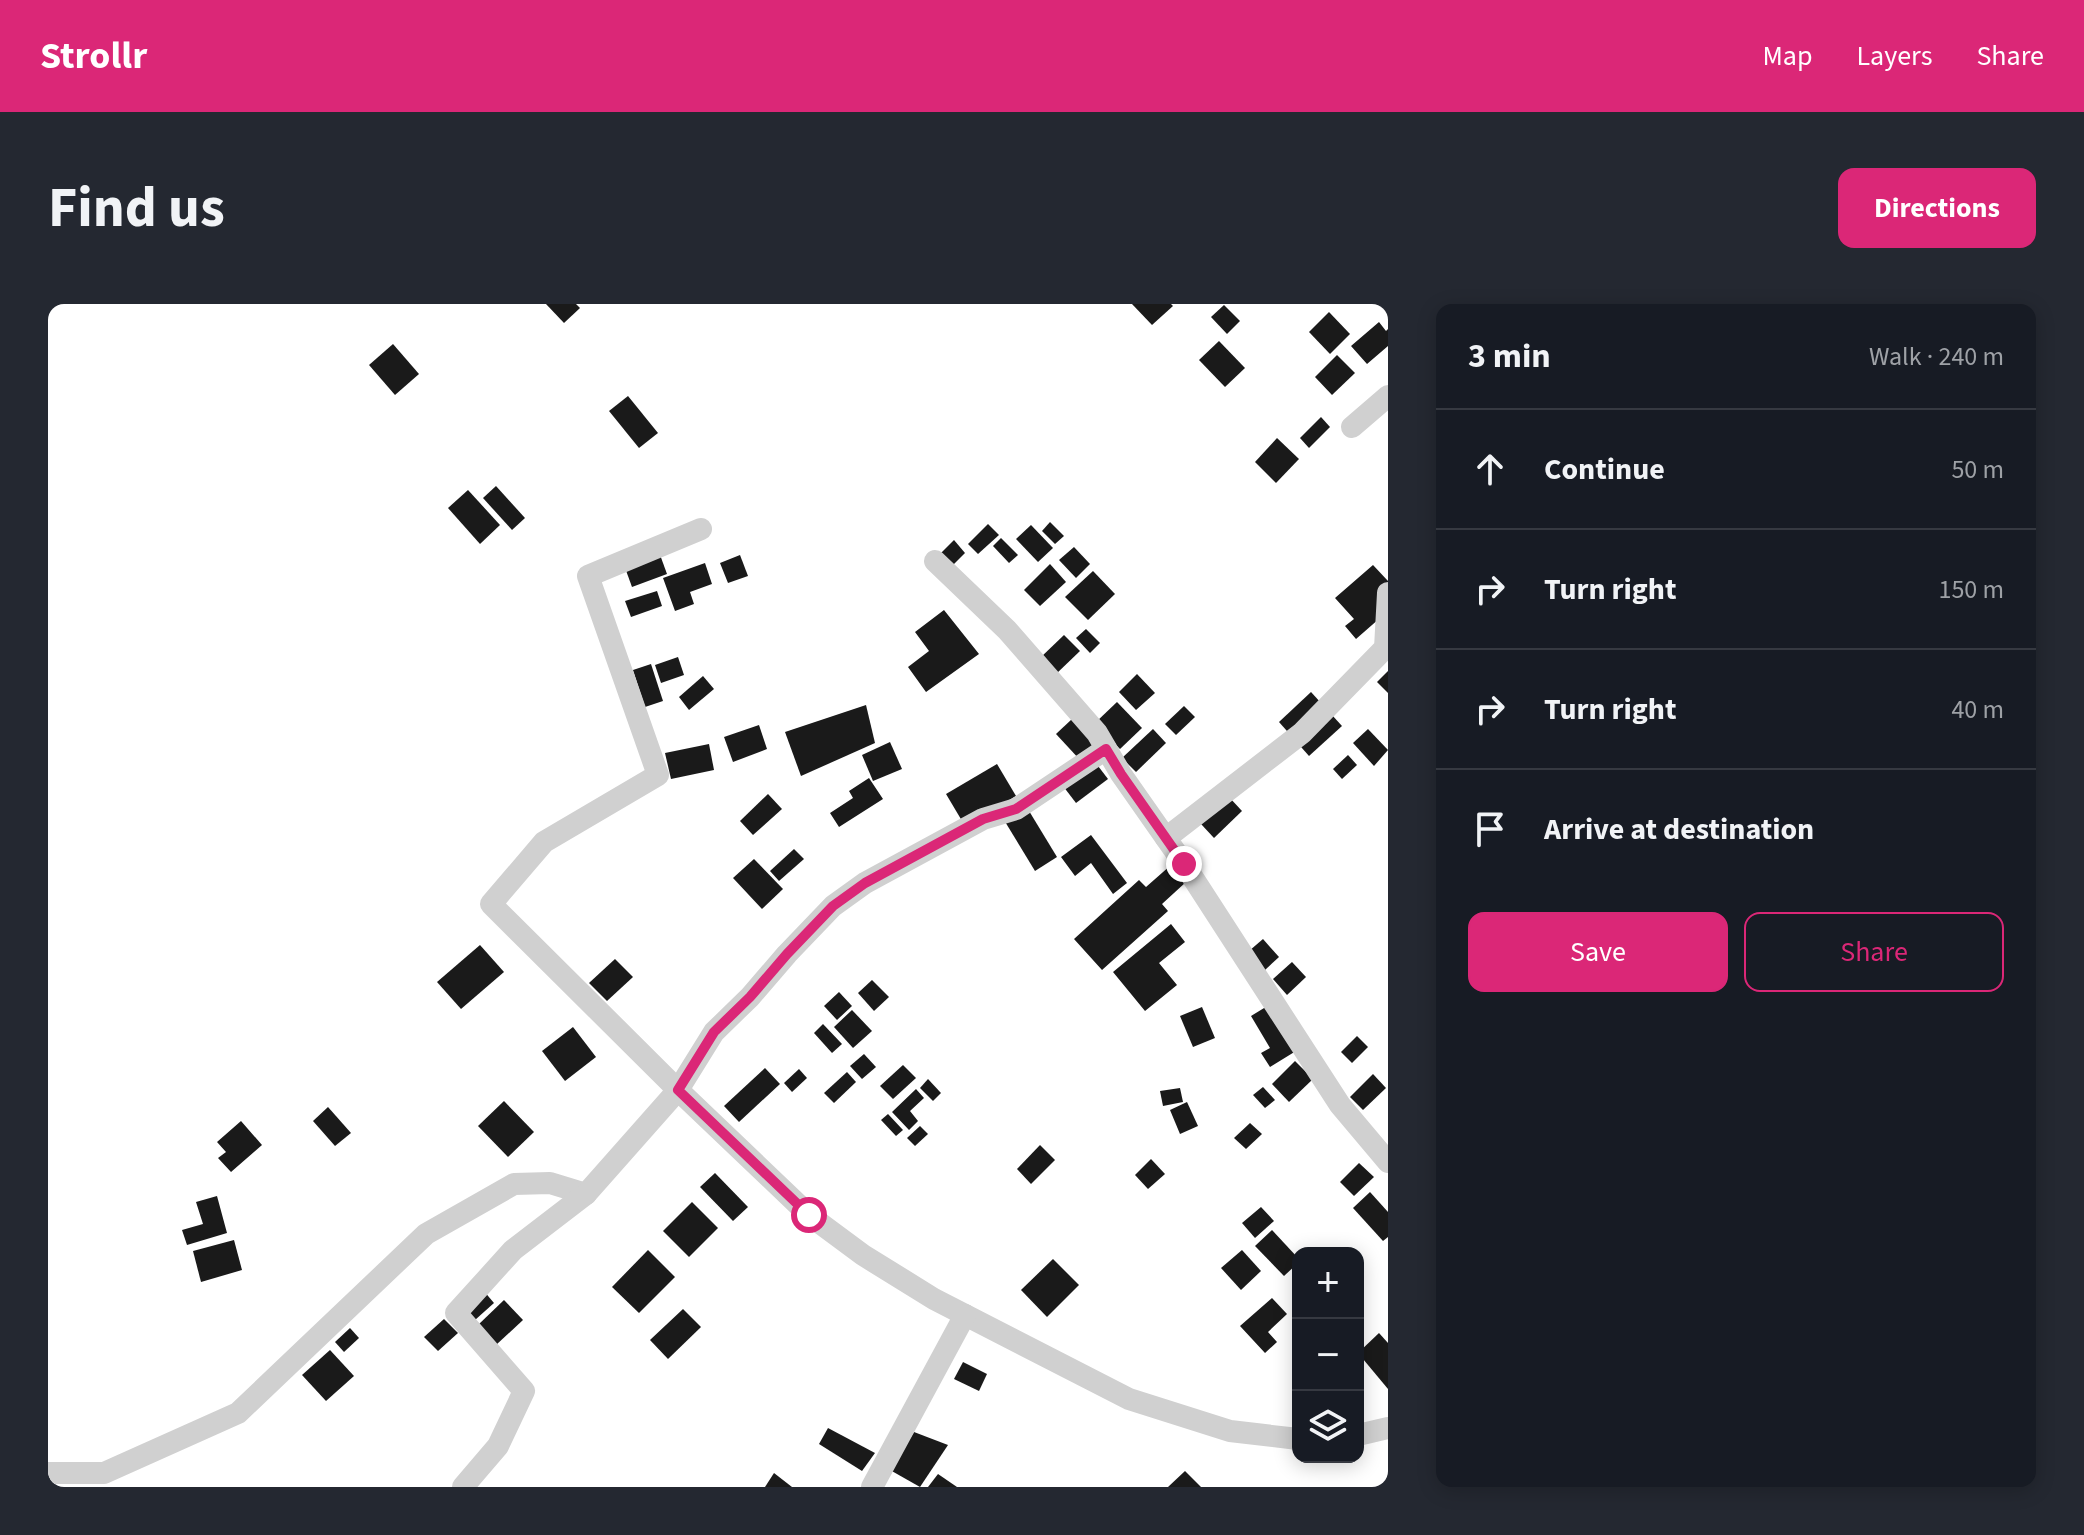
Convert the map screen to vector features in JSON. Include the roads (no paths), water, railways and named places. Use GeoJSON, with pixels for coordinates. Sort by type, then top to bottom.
{"type":"FeatureCollection","features":[{"type":"Feature","properties":{"kind":"street"},"geometry":{"type":"LineString","coordinates":[[1352,427],[1388,396]]}},
{"type":"Feature","properties":{"kind":"street"},"geometry":{"type":"LineString","coordinates":[[701,529],[588,576],[658,775],[544,842],[491,904],[809,1215],[863,1255],[965,1315],[1129,1399],[1230,1431],[1292,1438]]}},
{"type":"Feature","properties":{"kind":"street"},"geometry":{"type":"LineString","coordinates":[[935,561],[1007,630],[1097,733],[1340,1105],[1388,1162]]}},
{"type":"Feature","properties":{"kind":"street"},"geometry":{"type":"LineString","coordinates":[[1166,838],[1302,733],[1385,648],[1388,593]]}},
{"type":"Feature","properties":{"kind":"street"},"geometry":{"type":"LineString","coordinates":[[463,1487],[498,1446],[524,1391],[456,1313],[513,1250],[586,1194],[678,1090],[714,1032],[833,906],[865,883],[983,819],[1016,809],[1106,749]]}},
{"type":"Feature","properties":{"kind":"street"},"geometry":{"type":"LineString","coordinates":[[48,1473],[104,1473],[238,1413],[426,1234],[514,1184],[550,1183],[586,1194]]}},
{"type":"Feature","properties":{"kind":"street"},"geometry":{"type":"LineString","coordinates":[[872,1487],[965,1315]]}},
{"type":"Feature","properties":{"kind":"street"},"geometry":{"type":"LineString","coordinates":[[1364,1434],[1388,1428]]}}]}
